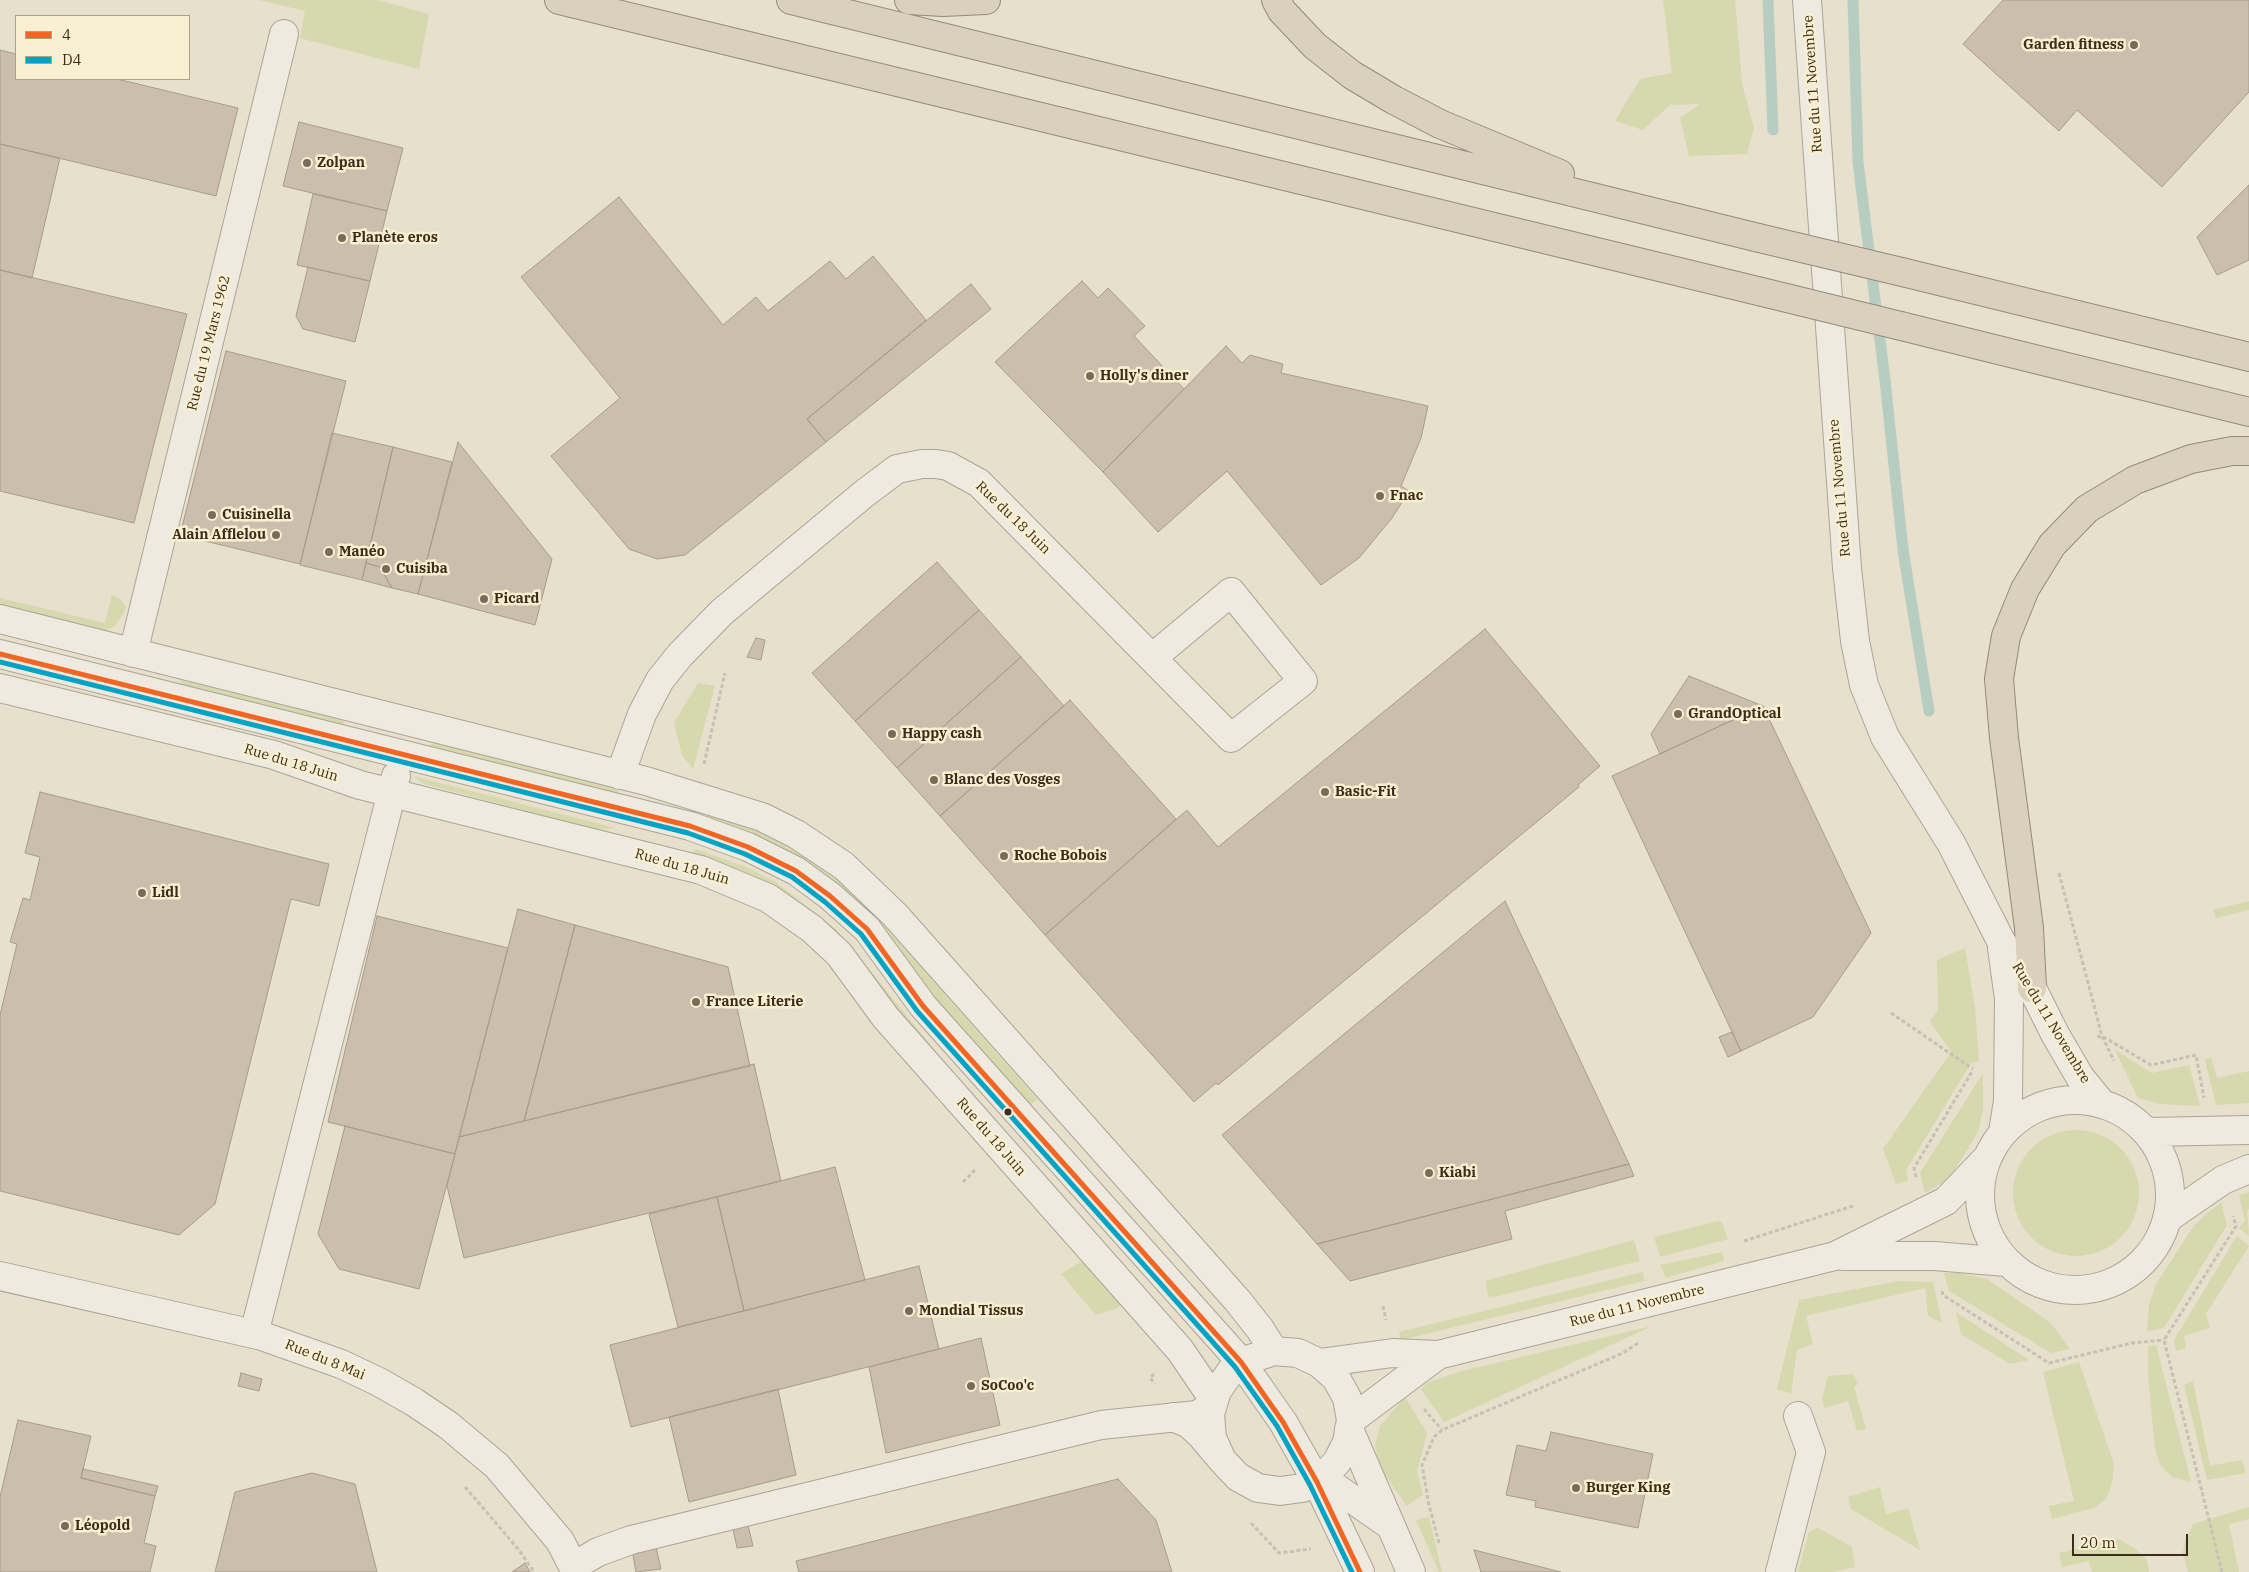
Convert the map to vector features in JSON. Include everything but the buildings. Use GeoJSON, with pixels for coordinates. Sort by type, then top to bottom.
{"type":"FeatureCollection","features":[{"type":"Feature","properties":{"kind":"highway"},"geometry":{"type":"LineString","coordinates":[[559,0],[2249,412]]}},
{"type":"Feature","properties":{"kind":"highway"},"geometry":{"type":"LineString","coordinates":[[791,0],[2249,358]]}},
{"type":"Feature","properties":{"kind":"highway"},"geometry":{"type":"LineString","coordinates":[[909,0],[952,2],[986,0]]}},
{"type":"Feature","properties":{"kind":"highway"},"geometry":{"type":"LineString","coordinates":[[1276,0],[1282,10],[1315,46],[1352,75],[1394,100],[1440,124],[1640,208]]}},
{"type":"Feature","properties":{"kind":"highway"},"geometry":{"type":"LineString","coordinates":[[2032,988],[2029,928],[2004,738],[1999,679],[2006,636],[2025,590],[2052,545],[2087,509],[2135,480],[2191,459],[2232,451],[2249,451]]}},
{"type":"Feature","properties":{"kind":"street","name":"Rue du 11 Novembre"},"geometry":{"type":"LineString","coordinates":[[1806,0],[1847,568],[1855,641],[1863,676],[1885,737],[1951,843],[2001,941],[2032,988],[2080,1077],[2102,1104]]}},
{"type":"Feature","properties":{"kind":"street","name":"Rue du 19 Mars 1962"},"geometry":{"type":"LineString","coordinates":[[133,652],[284,34]]}},
{"type":"Feature","properties":{"kind":"street","name":"Rue du 18 Juin"},"geometry":{"type":"LineString","coordinates":[[630,852],[638,813],[633,778],[642,714],[660,680],[680,655],[722,612],[865,493],[897,469],[922,464],[948,466],[979,483],[1231,738],[1303,680],[1231,592],[1152,658]]}},
{"type":"Feature","properties":{"kind":"street"},"geometry":{"type":"LineString","coordinates":[[0,619],[409,724],[633,778],[762,817],[796,834],[826,853],[862,882],[895,915],[1237,1300],[1260,1329],[1274,1351]]}},
{"type":"Feature","properties":{"kind":"street"},"geometry":{"type":"LineString","coordinates":[[0,654],[690,826],[748,847],[796,871],[830,896],[867,929],[923,1006],[1241,1362],[1283,1422],[1319,1480],[1360,1572]]}},
{"type":"Feature","properties":{"kind":"street","name":"Rue du 18 Juin"},"geometry":{"type":"LineString","coordinates":[[0,688],[274,756],[360,786],[701,870],[758,892],[812,929],[839,954],[886,1018],[1180,1350],[1213,1402]]}},
{"type":"Feature","properties":{"kind":"street"},"geometry":{"type":"LineString","coordinates":[[254,1334],[409,724]]}},
{"type":"Feature","properties":{"kind":"street","name":"Rue du 11 Novembre"},"geometry":{"type":"LineString","coordinates":[[2001,941],[2009,999],[2008,1101],[2004,1132]]}},
{"type":"Feature","properties":{"kind":"street"},"geometry":{"type":"LineString","coordinates":[[2075,1100],[2102,1104],[2126,1115],[2147,1132],[2163,1158],[2170,1188],[2168,1218],[2158,1243],[2142,1264],[2122,1279],[2098,1288],[2072,1291],[2047,1287],[2025,1277],[2006,1262],[1990,1239],[1981,1213],[1980,1185],[1987,1158],[2004,1132],[2024,1114],[2048,1103],[2075,1100]]}},
{"type":"Feature","properties":{"kind":"street"},"geometry":{"type":"LineString","coordinates":[[2147,1132],[2249,1130]]}},
{"type":"Feature","properties":{"kind":"street","name":"Rue du 11 Novembre"},"geometry":{"type":"LineString","coordinates":[[1320,1363],[1393,1353],[1438,1355],[1835,1256],[1924,1214],[1946,1201],[1987,1158]]}},
{"type":"Feature","properties":{"kind":"street"},"geometry":{"type":"LineString","coordinates":[[2168,1218],[2223,1180],[2249,1169]]}},
{"type":"Feature","properties":{"kind":"street","name":"Rue du 11 Novembre"},"geometry":{"type":"LineString","coordinates":[[1835,1256],[1935,1256],[2006,1262]]}},
{"type":"Feature","properties":{"kind":"street","name":"Rue du 8 Mai"},"geometry":{"type":"LineString","coordinates":[[0,1276],[254,1334],[341,1364],[414,1402],[448,1425],[498,1466],[560,1541],[575,1569]]}},
{"type":"Feature","properties":{"kind":"street"},"geometry":{"type":"LineString","coordinates":[[1173,1417],[1189,1424],[1202,1435],[1222,1460],[1238,1477],[1258,1488],[1280,1492],[1302,1488],[1319,1480],[1338,1462],[1348,1442],[1350,1424],[1347,1398],[1336,1378],[1320,1363],[1298,1353],[1274,1351],[1241,1362],[1230,1371],[1217,1390],[1210,1414],[1212,1438],[1222,1460]]}},
{"type":"Feature","properties":{"kind":"street","name":"Rue du 11 Novembre"},"geometry":{"type":"LineString","coordinates":[[1350,1424],[1438,1355]]}},
{"type":"Feature","properties":{"kind":"street"},"geometry":{"type":"LineString","coordinates":[[575,1569],[598,1552],[640,1538],[1101,1425],[1197,1415],[1213,1402]]}},
{"type":"Feature","properties":{"kind":"street"},"geometry":{"type":"LineString","coordinates":[[1780,1572],[1811,1452],[1798,1416]]}},
{"type":"Feature","properties":{"kind":"street"},"geometry":{"type":"LineString","coordinates":[[1350,1424],[1410,1572]]}},
{"type":"Feature","properties":{"kind":"street"},"geometry":{"type":"LineString","coordinates":[[1319,1480],[1391,1526]]}},
{"type":"Feature","properties":{"kind":"path"},"geometry":{"type":"LineString","coordinates":[[2057,868],[2102,1036],[2115,1062]]}},
{"type":"Feature","properties":{"kind":"path"},"geometry":{"type":"LineString","coordinates":[[1891,1013],[1974,1070]]}},
{"type":"Feature","properties":{"kind":"path"},"geometry":{"type":"LineString","coordinates":[[2062,1046],[2102,1036],[2151,1064],[2196,1055],[2210,1131]]}},
{"type":"Feature","properties":{"kind":"path"},"geometry":{"type":"LineString","coordinates":[[1924,1214],[1914,1168],[1974,1070],[2008,1061]]}},
{"type":"Feature","properties":{"kind":"path"},"geometry":{"type":"LineString","coordinates":[[2222,1572],[2164,1340],[2236,1226],[2223,1180]]}},
{"type":"Feature","properties":{"kind":"path"},"geometry":{"type":"LineString","coordinates":[[1735,1243],[1863,1203]]}},
{"type":"Feature","properties":{"kind":"path"},"geometry":{"type":"LineString","coordinates":[[1935,1256],[1943,1295],[2048,1362],[2132,1343],[2164,1340]]}},
{"type":"Feature","properties":{"kind":"path"},"geometry":{"type":"LineString","coordinates":[[1441,1553],[1428,1505],[1422,1465],[1434,1436],[1442,1430],[1622,1353],[1647,1337]]}},
{"type":"Feature","properties":{"kind":"path"},"geometry":{"type":"LineString","coordinates":[[1173,1417],[1166,1398],[1150,1378],[1180,1350]]}},
{"type":"Feature","properties":{"kind":"path"},"geometry":{"type":"LineString","coordinates":[[461,1484],[519,1550],[534,1572]]}},
{"type":"Feature","properties":{"kind":"green space"},"geometry":{"type":"Polygon","coordinates":[[[259,0],[377,0],[429,14],[419,69],[300,38],[305,11],[259,0]]]}},
{"type":"Feature","properties":{"kind":"green space"},"geometry":{"type":"Polygon","coordinates":[[[1663,0],[1735,0],[1742,84],[1754,128],[1747,154],[1689,156],[1680,118],[1700,104],[1670,105],[1643,130],[1615,121],[1640,79],[1672,73],[1663,0]]]}},
{"type":"Feature","properties":{"kind":"green space"},"geometry":{"type":"Polygon","coordinates":[[[112,595],[119,598],[126,607],[115,626],[101,633],[0,608],[0,598],[105,623],[112,595]]]}},
{"type":"Feature","properties":{"kind":"green space"},"geometry":{"type":"Polygon","coordinates":[[[181,680],[345,720],[341,728],[180,687],[181,680]]]}},
{"type":"Feature","properties":{"kind":"green space"},"geometry":{"type":"Polygon","coordinates":[[[698,683],[715,686],[693,769],[682,755],[674,723],[698,683]]]}},
{"type":"Feature","properties":{"kind":"green space"},"geometry":{"type":"Polygon","coordinates":[[[438,742],[616,789],[622,797],[421,748],[438,742]]]}},
{"type":"Feature","properties":{"kind":"green space"},"geometry":{"type":"Polygon","coordinates":[[[413,776],[616,828],[597,830],[424,784],[413,776]]]}},
{"type":"Feature","properties":{"kind":"green space"},"geometry":{"type":"Polygon","coordinates":[[[707,811],[748,826],[816,862],[864,903],[1037,1099],[1028,1107],[815,868],[776,845],[706,820],[707,811]]]}},
{"type":"Feature","properties":{"kind":"green space"},"geometry":{"type":"Polygon","coordinates":[[[695,849],[744,866],[776,882],[836,929],[934,1049],[931,1052],[799,906],[759,878],[717,861],[693,854],[695,849]]]}},
{"type":"Feature","properties":{"kind":"green space"},"geometry":{"type":"Polygon","coordinates":[[[2249,901],[2249,910],[2216,918],[2213,910],[2249,901]]]}},
{"type":"Feature","properties":{"kind":"green space"},"geometry":{"type":"Polygon","coordinates":[[[1965,948],[1975,1008],[1979,1061],[1971,1063],[1906,1170],[1908,1181],[1896,1184],[1883,1149],[1951,1052],[1930,1021],[1938,1010],[1937,960],[1965,948]]]}},
{"type":"Feature","properties":{"kind":"green space"},"geometry":{"type":"Polygon","coordinates":[[[2115,1050],[2152,1073],[2189,1065],[2200,1106],[2160,1104],[2138,1098],[2115,1050]]]}},
{"type":"Feature","properties":{"kind":"green space"},"geometry":{"type":"Polygon","coordinates":[[[2211,1057],[2217,1078],[2249,1071],[2249,1103],[2216,1105],[2205,1060],[2211,1057]]]}},
{"type":"Feature","properties":{"kind":"green space"},"geometry":{"type":"Polygon","coordinates":[[[1983,1073],[1983,1110],[1978,1132],[1949,1179],[1925,1193],[1920,1173],[1983,1073]]]}},
{"type":"Feature","properties":{"kind":"green space"},"geometry":{"type":"Polygon","coordinates":[[[2076,1130],[2100,1135],[2120,1149],[2134,1169],[2139,1193],[2134,1217],[2120,1237],[2100,1251],[2076,1256],[2052,1251],[2032,1237],[2018,1217],[2013,1193],[2018,1169],[2032,1149],[2052,1135],[2076,1130]]]}},
{"type":"Feature","properties":{"kind":"green space"},"geometry":{"type":"Polygon","coordinates":[[[2249,1192],[2249,1209],[2247,1210],[2249,1236],[2239,1228],[2245,1221],[2239,1195],[2249,1192]]]}},
{"type":"Feature","properties":{"kind":"green space"},"geometry":{"type":"Polygon","coordinates":[[[2221,1202],[2227,1225],[2164,1328],[2147,1331],[2149,1305],[2156,1284],[2195,1224],[2221,1202]]]}},
{"type":"Feature","properties":{"kind":"green space"},"geometry":{"type":"Polygon","coordinates":[[[1718,1221],[1722,1223],[1728,1239],[1660,1257],[1654,1237],[1718,1221]]]}},
{"type":"Feature","properties":{"kind":"green space"},"geometry":{"type":"Polygon","coordinates":[[[2237,1236],[2249,1246],[2206,1314],[2210,1328],[2184,1336],[2186,1348],[2176,1351],[2174,1340],[2237,1236]]]}},
{"type":"Feature","properties":{"kind":"green space"},"geometry":{"type":"Polygon","coordinates":[[[1634,1240],[1640,1261],[1489,1298],[1485,1281],[1634,1240]]]}},
{"type":"Feature","properties":{"kind":"green space"},"geometry":{"type":"Polygon","coordinates":[[[1722,1252],[1724,1261],[1666,1278],[1660,1265],[1722,1252]]]}},
{"type":"Feature","properties":{"kind":"green space"},"geometry":{"type":"Polygon","coordinates":[[[1085,1259],[1122,1303],[1118,1308],[1096,1315],[1061,1274],[1085,1259]]]}},
{"type":"Feature","properties":{"kind":"green space"},"geometry":{"type":"Polygon","coordinates":[[[1643,1272],[1644,1281],[1401,1340],[1399,1332],[1643,1272]]]}},
{"type":"Feature","properties":{"kind":"green space"},"geometry":{"type":"Polygon","coordinates":[[[1944,1273],[1960,1273],[1987,1279],[2051,1323],[2070,1349],[2051,1353],[1949,1291],[1944,1273]]]}},
{"type":"Feature","properties":{"kind":"green space"},"geometry":{"type":"Polygon","coordinates":[[[1899,1281],[1933,1282],[1942,1323],[1928,1316],[1925,1288],[1806,1316],[1813,1344],[1797,1350],[1791,1394],[1777,1389],[1799,1300],[1899,1281]]]}},
{"type":"Feature","properties":{"kind":"green space"},"geometry":{"type":"Polygon","coordinates":[[[1956,1312],[2029,1360],[2010,1364],[1961,1334],[1956,1312]]]}},
{"type":"Feature","properties":{"kind":"green space"},"geometry":{"type":"Polygon","coordinates":[[[1652,1326],[1444,1422],[1421,1389],[1427,1383],[1458,1372],[1652,1326]]]}},
{"type":"Feature","properties":{"kind":"green space"},"geometry":{"type":"Polygon","coordinates":[[[2156,1345],[2191,1482],[2172,1477],[2160,1464],[2155,1449],[2148,1376],[2148,1346],[2156,1345]]]}},
{"type":"Feature","properties":{"kind":"green space"},"geometry":{"type":"Polygon","coordinates":[[[2079,1362],[2114,1464],[2112,1483],[2106,1499],[2094,1508],[2052,1519],[2049,1506],[2074,1501],[2043,1372],[2079,1362]]]}},
{"type":"Feature","properties":{"kind":"green space"},"geometry":{"type":"Polygon","coordinates":[[[1853,1374],[1858,1384],[1854,1387],[1866,1429],[1857,1431],[1848,1401],[1825,1408],[1822,1399],[1828,1376],[1853,1374]]]}},
{"type":"Feature","properties":{"kind":"green space"},"geometry":{"type":"Polygon","coordinates":[[[2193,1381],[2210,1466],[2242,1460],[2246,1473],[2207,1480],[2184,1385],[2193,1381]]]}},
{"type":"Feature","properties":{"kind":"green space"},"geometry":{"type":"Polygon","coordinates":[[[1405,1397],[1427,1433],[1417,1471],[1423,1495],[1407,1506],[1380,1468],[1375,1445],[1380,1426],[1405,1397]]]}},
{"type":"Feature","properties":{"kind":"green space"},"geometry":{"type":"Polygon","coordinates":[[[1880,1487],[1886,1514],[1908,1508],[1920,1550],[1851,1509],[1848,1497],[1880,1487]]]}},
{"type":"Feature","properties":{"kind":"green space"},"geometry":{"type":"Polygon","coordinates":[[[2249,1507],[2249,1519],[2229,1524],[2239,1572],[2188,1572],[2183,1553],[2185,1541],[2193,1524],[2249,1507]]]}},
{"type":"Feature","properties":{"kind":"green space"},"geometry":{"type":"Polygon","coordinates":[[[1429,1517],[1442,1572],[1439,1572],[1416,1520],[1429,1517]]]}},
{"type":"Feature","properties":{"kind":"green space"},"geometry":{"type":"Polygon","coordinates":[[[1818,1528],[1852,1547],[1855,1567],[1833,1572],[1798,1572],[1809,1532],[1818,1528]]]}},
{"type":"Feature","properties":{"kind":"green space"},"geometry":{"type":"Polygon","coordinates":[[[2119,1539],[2135,1549],[2147,1560],[2149,1572],[2092,1572],[2089,1561],[2062,1567],[2059,1553],[2119,1539]]]}},
{"type":"Feature","properties":{"kind":"waterway"},"geometry":{"type":"LineString","coordinates":[[1768,0],[1773,130]]}},
{"type":"Feature","properties":{"kind":"waterway"},"geometry":{"type":"LineString","coordinates":[[1853,0],[1858,162],[1885,380],[1903,550],[1929,711]]}},
{"type":"Feature","properties":{"kind":"transit line","name":"4"},"geometry":{"type":"LineString","coordinates":[[0,654],[690,826],[748,847],[796,871],[830,896],[867,929],[923,1006],[1241,1362],[1283,1422],[1317,1482],[1360,1572]]}},
{"type":"Feature","properties":{"kind":"transit line","name":"D4"},"geometry":{"type":"LineString","coordinates":[[0,662],[688,833],[745,854],[792,877],[825,902],[861,934],[917,1011],[1235,1367],[1277,1426],[1310,1485],[1352,1572]]}},
{"type":"Feature","properties":{"kind":"place","name":"Garden fitness"},"geometry":{"type":"Point","coordinates":[2134,45]}},
{"type":"Feature","properties":{"kind":"place","name":"Zolpan"},"geometry":{"type":"Point","coordinates":[307,163]}},
{"type":"Feature","properties":{"kind":"place","name":"Planète eros"},"geometry":{"type":"Point","coordinates":[342,238]}},
{"type":"Feature","properties":{"kind":"place","name":"Holly's diner"},"geometry":{"type":"Point","coordinates":[1090,376]}},
{"type":"Feature","properties":{"kind":"place","name":"Fnac"},"geometry":{"type":"Point","coordinates":[1380,496]}},
{"type":"Feature","properties":{"kind":"place","name":"Cuisinella"},"geometry":{"type":"Point","coordinates":[212,515]}},
{"type":"Feature","properties":{"kind":"place","name":"Alain Afflelou"},"geometry":{"type":"Point","coordinates":[276,535]}},
{"type":"Feature","properties":{"kind":"place","name":"Manéo"},"geometry":{"type":"Point","coordinates":[329,552]}},
{"type":"Feature","properties":{"kind":"place","name":"Cuisiba"},"geometry":{"type":"Point","coordinates":[386,569]}},
{"type":"Feature","properties":{"kind":"place","name":"Picard"},"geometry":{"type":"Point","coordinates":[484,599]}},
{"type":"Feature","properties":{"kind":"place","name":"GrandOptical"},"geometry":{"type":"Point","coordinates":[1678,714]}},
{"type":"Feature","properties":{"kind":"place","name":"Happy cash"},"geometry":{"type":"Point","coordinates":[892,734]}},
{"type":"Feature","properties":{"kind":"place","name":"Blanc des Vosges"},"geometry":{"type":"Point","coordinates":[934,780]}},
{"type":"Feature","properties":{"kind":"place","name":"Basic-Fit"},"geometry":{"type":"Point","coordinates":[1325,792]}},
{"type":"Feature","properties":{"kind":"place","name":"Roche Bobois"},"geometry":{"type":"Point","coordinates":[1004,856]}},
{"type":"Feature","properties":{"kind":"place","name":"Lidl"},"geometry":{"type":"Point","coordinates":[142,893]}},
{"type":"Feature","properties":{"kind":"place","name":"France Literie"},"geometry":{"type":"Point","coordinates":[696,1002]}},
{"type":"Feature","properties":{"kind":"place","name":"Kiabi"},"geometry":{"type":"Point","coordinates":[1429,1173]}},
{"type":"Feature","properties":{"kind":"place","name":"Mondial Tissus"},"geometry":{"type":"Point","coordinates":[909,1311]}},
{"type":"Feature","properties":{"kind":"place","name":"SoCoo'c"},"geometry":{"type":"Point","coordinates":[971,1386]}},
{"type":"Feature","properties":{"kind":"place","name":"Burger King"},"geometry":{"type":"Point","coordinates":[1576,1488]}},
{"type":"Feature","properties":{"kind":"place","name":"Léopold"},"geometry":{"type":"Point","coordinates":[65,1526]}}]}
